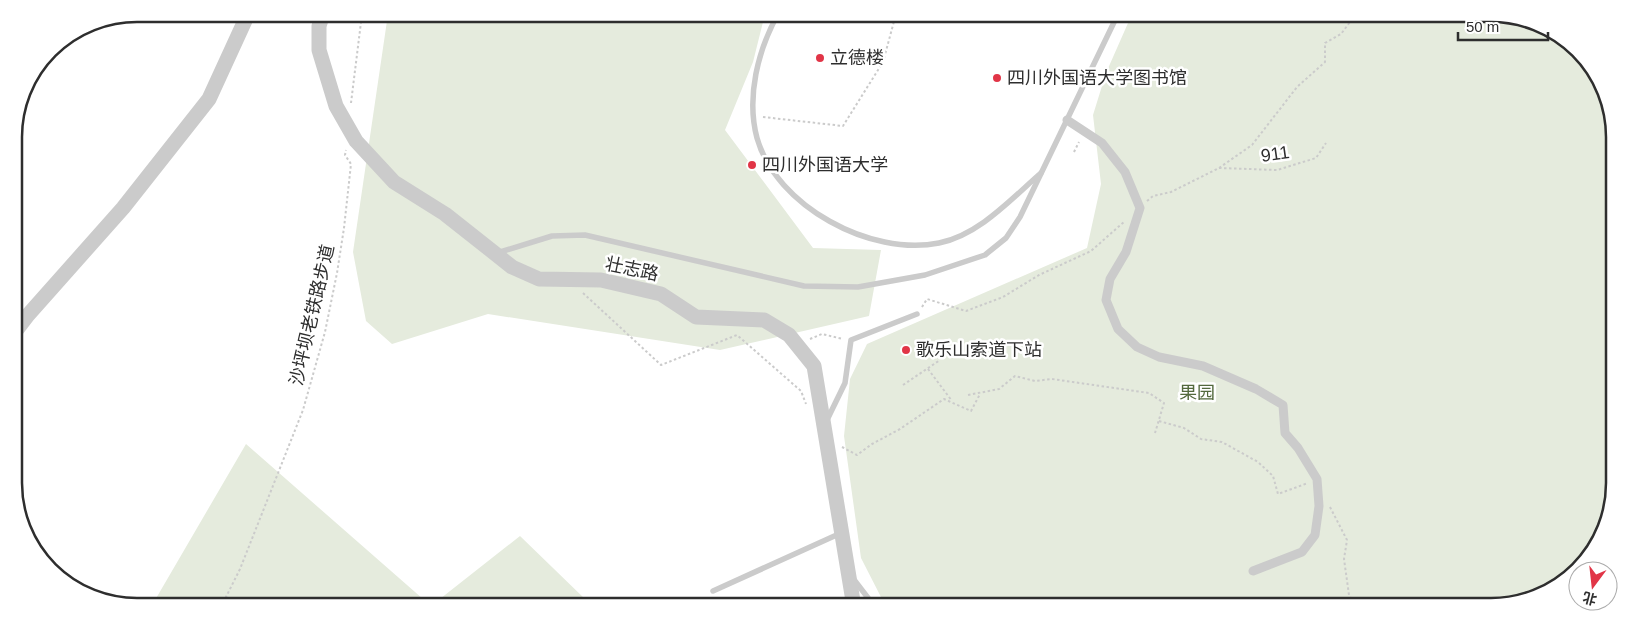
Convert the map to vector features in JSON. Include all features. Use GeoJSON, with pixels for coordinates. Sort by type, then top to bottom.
{"type":"FeatureCollection","features":[{"type":"Feature","properties":{"kind":"street"},"geometry":{"type":"LineString","coordinates":[[22,322],[123,208],[209,99],[244,22]]}},
{"type":"Feature","properties":{"kind":"street","name":"壮志路"},"geometry":{"type":"LineString","coordinates":[[320,22],[319,50],[336,106],[356,141],[394,182],[445,214],[512,267],[539,279],[601,280],[661,294],[696,317],[764,320],[789,335],[814,366],[852,598]]}},
{"type":"Feature","properties":{"kind":"street"},"geometry":{"type":"LineString","coordinates":[[1067,120],[1102,143],[1124,172],[1140,208],[1126,252],[1110,278],[1106,300],[1118,329],[1137,347],[1159,357],[1203,366],[1256,389],[1283,405],[1285,433],[1298,448],[1317,479],[1319,506],[1315,535],[1302,552],[1253,571]]}},
{"type":"Feature","properties":{"kind":"lane"},"geometry":{"type":"LineString","coordinates":[[775,22],[759,62],[754,84],[753,116],[758,139],[767,161],[782,182],[801,201],[842,229],[896,244],[917,246],[940,243],[960,236],[979,226],[1043,171]]}},
{"type":"Feature","properties":{"kind":"lane"},"geometry":{"type":"LineString","coordinates":[[495,254],[552,236],[585,236],[804,286],[858,287],[925,275],[985,255],[1006,238],[1020,217],[1114,22]]}},
{"type":"Feature","properties":{"kind":"lane"},"geometry":{"type":"LineString","coordinates":[[824,426],[845,382],[850,340],[917,314]]}},
{"type":"Feature","properties":{"kind":"lane"},"geometry":{"type":"LineString","coordinates":[[714,591],[841,533]]}},
{"type":"Feature","properties":{"kind":"lane"},"geometry":{"type":"LineString","coordinates":[[848,572],[868,598]]}},
{"type":"Feature","properties":{"kind":"path"},"geometry":{"type":"LineString","coordinates":[[351,102],[361,22]]}},
{"type":"Feature","properties":{"kind":"path"},"geometry":{"type":"LineString","coordinates":[[753,116],[843,126],[883,62],[894,22]]}},
{"type":"Feature","properties":{"kind":"path"},"geometry":{"type":"LineString","coordinates":[[917,314],[927,299],[966,311],[1003,298],[1039,275],[1091,251],[1153,196],[1171,192],[1219,168],[1252,145],[1297,87],[1325,62],[1325,43],[1341,34],[1351,22]]}},
{"type":"Feature","properties":{"kind":"path","name":"沙坪坝老铁路步道"},"geometry":{"type":"LineString","coordinates":[[226,598],[240,569],[303,410],[325,332],[344,228],[351,164],[345,155],[348,127]]}},
{"type":"Feature","properties":{"kind":"path","name":"911"},"geometry":{"type":"LineString","coordinates":[[1219,168],[1277,170],[1316,158],[1326,143]]}},
{"type":"Feature","properties":{"kind":"path"},"geometry":{"type":"LineString","coordinates":[[579,280],[583,294],[661,365],[737,334],[801,391],[807,408]]}},
{"type":"Feature","properties":{"kind":"path"},"geometry":{"type":"LineString","coordinates":[[811,338],[822,334],[850,340]]}},
{"type":"Feature","properties":{"kind":"path"},"geometry":{"type":"LineString","coordinates":[[903,385],[940,360]]}},
{"type":"Feature","properties":{"kind":"path"},"geometry":{"type":"LineString","coordinates":[[927,368],[953,403]]}},
{"type":"Feature","properties":{"kind":"path"},"geometry":{"type":"LineString","coordinates":[[968,395],[999,389],[1016,376],[1035,382],[1052,379],[1149,393],[1164,403],[1155,433]]}},
{"type":"Feature","properties":{"kind":"path"},"geometry":{"type":"LineString","coordinates":[[843,447],[857,455],[944,399],[971,411],[980,394]]}},
{"type":"Feature","properties":{"kind":"path"},"geometry":{"type":"LineString","coordinates":[[1159,421],[1184,428],[1201,438],[1222,442],[1258,462],[1273,476],[1278,494],[1317,479]]}},
{"type":"Feature","properties":{"kind":"path"},"geometry":{"type":"LineString","coordinates":[[1330,506],[1347,540],[1344,559],[1351,598]]}},
{"type":"Feature","properties":{"kind":"green space"},"geometry":{"type":"Polygon","coordinates":[[[387,22],[763,22],[753,62],[725,130],[813,248],[881,250],[869,316],[720,350],[488,314],[392,344],[366,321],[353,252],[387,22]]]}},
{"type":"Feature","properties":{"kind":"green space","name":"果园"},"geometry":{"type":"Polygon","coordinates":[[[1128,22],[1490,22],[1520,26],[1541,34],[1566,51],[1577,62],[1594,87],[1602,108],[1606,138],[1605,498],[1602,513],[1594,534],[1577,559],[1575,561],[1568,561],[1568,568],[1548,583],[1520,595],[1505,598],[881,598],[861,558],[844,436],[850,379],[867,344],[1087,248],[1101,184],[1093,115],[1106,73],[1128,22]]]}},
{"type":"Feature","properties":{"kind":"green space"},"geometry":{"type":"Polygon","coordinates":[[[246,444],[422,598],[156,598],[246,444]]]}},
{"type":"Feature","properties":{"kind":"green space"},"geometry":{"type":"Polygon","coordinates":[[[520,536],[584,598],[441,598],[520,536]]]}},
{"type":"Feature","properties":{"kind":"place","name":"立德楼"},"geometry":{"type":"Point","coordinates":[820,58]}},
{"type":"Feature","properties":{"kind":"place","name":"四川外国语大学图书馆"},"geometry":{"type":"Point","coordinates":[997,78]}},
{"type":"Feature","properties":{"kind":"place","name":"四川外国语大学"},"geometry":{"type":"Point","coordinates":[752,165]}},
{"type":"Feature","properties":{"kind":"place","name":"歌乐山索道下站"},"geometry":{"type":"Point","coordinates":[906,350]}}]}
